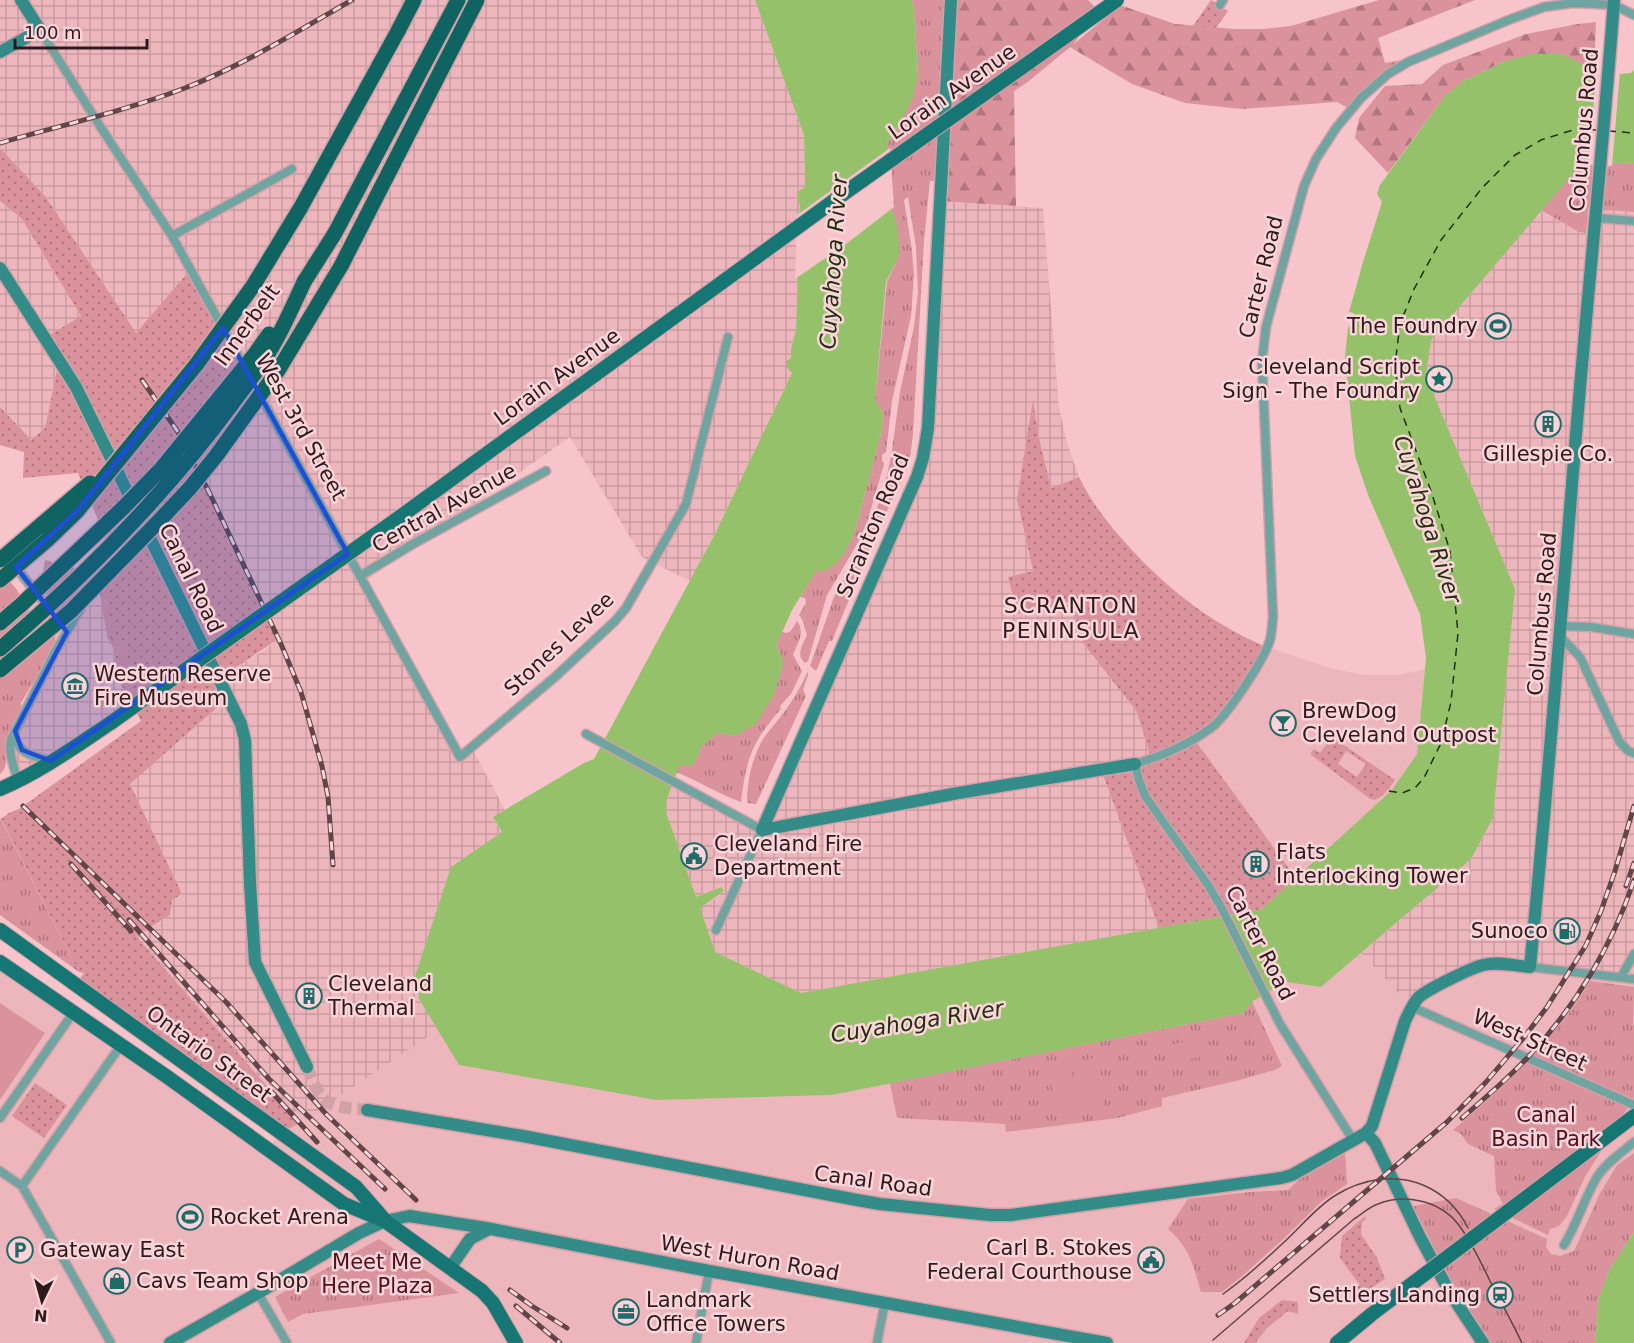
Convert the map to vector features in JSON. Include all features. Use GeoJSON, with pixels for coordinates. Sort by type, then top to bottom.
{"type":"FeatureCollection","features":[{"type":"Feature","properties":{"kind":"highway","name":"Innerbelt"},"geometry":{"type":"LineString","coordinates":[[0,580],[47,540],[76,511],[196,365],[253,286],[301,207],[414,0]]}},
{"type":"Feature","properties":{"kind":"highway","name":"Innerbelt"},"geometry":{"type":"LineString","coordinates":[[0,623],[48,580],[161,469],[255,354],[335,233],[458,0]]}},
{"type":"Feature","properties":{"kind":"highway"},"geometry":{"type":"LineString","coordinates":[[0,670],[55,626],[137,545],[190,488],[241,423],[279,369],[340,266],[477,0]]}},
{"type":"Feature","properties":{"kind":"highway"},"geometry":{"type":"LineString","coordinates":[[0,649],[76,582],[173,480],[206,440],[262,364],[304,282]]}},
{"type":"Feature","properties":{"kind":"highway"},"geometry":{"type":"LineString","coordinates":[[0,560],[125,451]]}},
{"type":"Feature","properties":{"kind":"main road","name":"Lorain Avenue"},"geometry":{"type":"LineString","coordinates":[[0,789],[37,770],[112,722],[227,641],[846,192],[1117,0]]}},
{"type":"Feature","properties":{"kind":"main road","name":"Ontario Street"},"geometry":{"type":"LineString","coordinates":[[3,931],[356,1187],[385,1221]]}},
{"type":"Feature","properties":{"kind":"main road","name":"Ontario Street"},"geometry":{"type":"LineString","coordinates":[[0,962],[166,1076],[344,1204],[385,1221],[482,1291],[490,1299],[516,1343]]}},
{"type":"Feature","properties":{"kind":"main road"},"geometry":{"type":"LineString","coordinates":[[1337,1343],[1634,1116]]}},
{"type":"Feature","properties":{"kind":"street","name":"West 3rd Street"},"geometry":{"type":"LineString","coordinates":[[21,0],[172,236],[460,757]]}},
{"type":"Feature","properties":{"kind":"street","name":"Scranton Road"},"geometry":{"type":"LineString","coordinates":[[716,930],[885,551],[923,458],[928,428],[951,0]]}},
{"type":"Feature","properties":{"kind":"street"},"geometry":{"type":"LineString","coordinates":[[1544,7],[1559,0]]}},
{"type":"Feature","properties":{"kind":"street"},"geometry":{"type":"LineString","coordinates":[[1614,2],[1634,15]]}},
{"type":"Feature","properties":{"kind":"street","name":"Carter Road"},"geometry":{"type":"LineString","coordinates":[[762,830],[958,793],[1135,764],[1176,749],[1212,727],[1253,673],[1270,641],[1273,616],[1263,345],[1298,205],[1316,159],[1350,110],[1388,74],[1408,62],[1544,7],[1573,3],[1614,2]]}},
{"type":"Feature","properties":{"kind":"street","name":"Columbus Road"},"geometry":{"type":"LineString","coordinates":[[1530,967],[1614,2]]}},
{"type":"Feature","properties":{"kind":"street"},"geometry":{"type":"LineString","coordinates":[[0,52],[40,30]]}},
{"type":"Feature","properties":{"kind":"street"},"geometry":{"type":"LineString","coordinates":[[172,236],[291,169]]}},
{"type":"Feature","properties":{"kind":"street"},"geometry":{"type":"LineString","coordinates":[[1597,218],[1634,220]]}},
{"type":"Feature","properties":{"kind":"street","name":"Canal Road"},"geometry":{"type":"LineString","coordinates":[[0,268],[76,387],[241,724],[245,740],[255,962],[307,1067]]}},
{"type":"Feature","properties":{"kind":"street","name":"Stones Levee"},"geometry":{"type":"LineString","coordinates":[[460,757],[555,677],[627,608],[686,504],[728,337]]}},
{"type":"Feature","properties":{"kind":"street","name":"Central Avenue"},"geometry":{"type":"LineString","coordinates":[[360,576],[413,544],[546,471]]}},
{"type":"Feature","properties":{"kind":"street"},"geometry":{"type":"LineString","coordinates":[[0,551],[26,578],[66,634]]}},
{"type":"Feature","properties":{"kind":"street"},"geometry":{"type":"LineString","coordinates":[[18,781],[10,744],[88,594]]}},
{"type":"Feature","properties":{"kind":"street"},"geometry":{"type":"LineString","coordinates":[[1560,631],[1591,627],[1634,634]]}},
{"type":"Feature","properties":{"kind":"street"},"geometry":{"type":"LineString","coordinates":[[1560,631],[1580,657],[1619,741],[1628,751],[1634,753]]}},
{"type":"Feature","properties":{"kind":"street"},"geometry":{"type":"LineString","coordinates":[[15,731],[16,743],[22,750],[32,756],[51,761]]}},
{"type":"Feature","properties":{"kind":"street"},"geometry":{"type":"LineString","coordinates":[[586,734],[762,830]]}},
{"type":"Feature","properties":{"kind":"street","name":"Carter Road"},"geometry":{"type":"LineString","coordinates":[[1135,764],[1146,796],[1208,885],[1280,1024],[1353,1140]]}},
{"type":"Feature","properties":{"kind":"street"},"geometry":{"type":"LineString","coordinates":[[1622,978],[1634,954]]}},
{"type":"Feature","properties":{"kind":"street"},"geometry":{"type":"LineString","coordinates":[[1483,1343],[1450,1293],[1375,1143],[1366,1133],[1372,1126],[1405,1021],[1419,997],[1432,988],[1482,965],[1530,967],[1634,979]]}},
{"type":"Feature","properties":{"kind":"street","name":"West Street"},"geometry":{"type":"LineString","coordinates":[[1412,1007],[1634,1105]]}},
{"type":"Feature","properties":{"kind":"street"},"geometry":{"type":"LineString","coordinates":[[0,1118],[73,1013]]}},
{"type":"Feature","properties":{"kind":"street"},"geometry":{"type":"LineString","coordinates":[[22,1186],[121,1045]]}},
{"type":"Feature","properties":{"kind":"street","name":"Canal Road"},"geometry":{"type":"LineString","coordinates":[[367,1110],[523,1136],[880,1204],[990,1215],[1011,1215],[1281,1178],[1292,1175],[1366,1133]]}},
{"type":"Feature","properties":{"kind":"street"},"geometry":{"type":"LineString","coordinates":[[1564,1245],[1597,1176],[1634,1142]]}},
{"type":"Feature","properties":{"kind":"street"},"geometry":{"type":"LineString","coordinates":[[0,1171],[22,1186],[111,1343]]}},
{"type":"Feature","properties":{"kind":"street","name":"West Huron Road"},"geometry":{"type":"LineString","coordinates":[[170,1343],[359,1233],[385,1221],[415,1216],[885,1302],[1074,1340],[1107,1343]]}},
{"type":"Feature","properties":{"kind":"street"},"geometry":{"type":"LineString","coordinates":[[450,1268],[470,1239],[489,1229]]}},
{"type":"Feature","properties":{"kind":"street"},"geometry":{"type":"LineString","coordinates":[[696,1343],[709,1271]]}},
{"type":"Feature","properties":{"kind":"street"},"geometry":{"type":"LineString","coordinates":[[258,1293],[287,1343]]}},
{"type":"Feature","properties":{"kind":"street"},"geometry":{"type":"LineString","coordinates":[[877,1343],[885,1302]]}},
{"type":"Feature","properties":{"kind":"highlighted area"},"geometry":{"type":"Polygon","coordinates":[[[223,328],[348,554],[51,761],[22,750],[15,731],[67,632],[16,567],[77,511],[223,328]]]}},
{"type":"Feature","properties":{"kind":"shaded area"},"geometry":{"type":"Polygon","coordinates":[[[0,0],[755,0],[804,135],[805,182],[804,188],[797,192],[800,205],[796,330],[791,349],[792,373],[690,581],[642,557],[570,437],[364,582],[460,757],[472,748],[505,810],[493,818],[502,832],[451,868],[415,976],[419,999],[438,1030],[299,1123],[136,936],[170,915],[172,900],[182,894],[130,784],[228,698],[219,679],[278,639],[201,476],[190,270],[136,334],[45,196],[0,148],[0,0]]]}},
{"type":"Feature","properties":{"kind":"shaded area"},"geometry":{"type":"Polygon","coordinates":[[[0,201],[22,219],[81,316],[59,360],[45,428],[31,440],[0,407],[0,201]]]}},
{"type":"Feature","properties":{"kind":"shaded area"},"geometry":{"type":"Polygon","coordinates":[[[940,201],[1043,208],[1059,408],[1067,443],[1079,477],[1051,489],[1033,403],[1017,499],[1033,571],[1008,577],[1072,601],[1080,639],[1137,712],[1151,759],[1101,769],[1159,928],[801,993],[715,952],[699,908],[724,891],[720,887],[696,897],[667,815],[666,801],[673,780],[761,829],[923,458],[940,201]]]}},
{"type":"Feature","properties":{"kind":"shaded area"},"geometry":{"type":"Polygon","coordinates":[[[1587,208],[1634,212],[1634,979],[1482,965],[1412,1007],[1361,953],[1471,859],[1493,818],[1515,589],[1426,376],[1431,340],[1541,210],[1579,232],[1586,233],[1587,208]]]}},
{"type":"Feature","properties":{"kind":"shaded area"},"geometry":{"type":"Polygon","coordinates":[[[102,580],[118,679],[134,707],[18,781],[11,757],[15,731],[56,651],[50,630],[102,580]]]}},
{"type":"Feature","properties":{"kind":"shaded area"},"geometry":{"type":"Polygon","coordinates":[[[1267,647],[1330,668],[1364,675],[1400,675],[1425,669],[1417,755],[1393,790],[1296,878],[1193,739],[1267,647]]]}},
{"type":"Feature","properties":{"kind":"shaded area"},"geometry":{"type":"Polygon","coordinates":[[[1361,953],[1412,1007],[1482,965],[1634,979],[1634,1153],[1617,1165],[1600,1193],[1574,1251],[1560,1257],[1551,1254],[1546,1247],[1456,1198],[1405,1207],[1483,1343],[0,1343],[0,962],[267,1149],[282,1133],[438,1030],[459,1065],[656,1100],[832,1095],[890,1083],[897,1118],[1006,1124],[1006,1132],[1240,1080],[1275,1070],[1282,1066],[1252,1001],[1286,982],[1321,987],[1361,953]]]}},
{"type":"Feature","properties":{"kind":"green space"},"geometry":{"type":"Polygon","coordinates":[[[912,0],[951,0],[941,181],[930,181],[910,458],[832,641],[829,641],[816,671],[810,666],[834,597],[872,523],[885,484],[900,392],[914,327],[918,293],[916,247],[908,197],[904,200],[914,274],[911,316],[892,401],[886,452],[882,455],[884,464],[868,519],[860,539],[827,595],[808,661],[805,663],[800,653],[807,635],[799,615],[806,603],[805,598],[800,597],[817,569],[851,540],[882,430],[883,413],[875,400],[887,282],[897,261],[887,144],[899,126],[918,76],[912,0]]]}},
{"type":"Feature","properties":{"kind":"green space"},"geometry":{"type":"Polygon","coordinates":[[[951,0],[1088,0],[1098,10],[1073,45],[1120,5],[1175,24],[1264,29],[1291,26],[1379,0],[1475,0],[1378,38],[1385,63],[1408,59],[1375,87],[1346,107],[1337,102],[1242,109],[1185,103],[1132,84],[1070,47],[1014,91],[1016,206],[940,201],[951,0]]]}},
{"type":"Feature","properties":{"kind":"green space"},"geometry":{"type":"Polygon","coordinates":[[[1211,0],[1228,11],[1216,28],[1193,26],[1211,0]]]}},
{"type":"Feature","properties":{"kind":"green space"},"geometry":{"type":"Polygon","coordinates":[[[1596,22],[1594,70],[1562,54],[1508,60],[1463,81],[1445,96],[1388,173],[1355,138],[1359,118],[1385,86],[1422,84],[1443,65],[1526,34],[1596,22]]]}},
{"type":"Feature","properties":{"kind":"green space"},"geometry":{"type":"Polygon","coordinates":[[[0,148],[45,196],[136,333],[191,269],[260,394],[201,476],[278,639],[219,679],[228,698],[130,784],[182,894],[172,900],[170,915],[136,936],[299,1123],[282,1133],[76,984],[84,973],[79,972],[1,819],[19,809],[141,721],[118,679],[102,580],[117,564],[78,473],[23,478],[24,452],[0,445],[0,407],[31,440],[45,428],[59,360],[45,338],[81,316],[22,219],[0,201],[0,148]]]}},
{"type":"Feature","properties":{"kind":"green space"},"geometry":{"type":"Polygon","coordinates":[[[1589,161],[1634,164],[1634,212],[1588,208],[1586,233],[1579,232],[1541,210],[1577,169],[1589,161]]]}},
{"type":"Feature","properties":{"kind":"green space"},"geometry":{"type":"Polygon","coordinates":[[[1033,400],[1038,434],[1051,488],[1079,477],[1109,523],[1160,578],[1210,617],[1267,647],[1222,716],[1194,739],[1296,878],[1262,909],[1159,928],[1101,769],[1151,759],[1137,712],[1080,639],[1072,601],[1018,614],[1008,577],[1033,571],[1017,499],[1033,400]]]}},
{"type":"Feature","properties":{"kind":"green space"},"geometry":{"type":"Polygon","coordinates":[[[45,560],[87,571],[101,568],[115,576],[105,600],[115,641],[128,654],[128,673],[107,637],[97,576],[61,621],[41,584],[45,560]]]}},
{"type":"Feature","properties":{"kind":"green space"},"geometry":{"type":"Polygon","coordinates":[[[0,569],[45,631],[54,634],[56,644],[34,685],[31,686],[21,703],[22,710],[7,737],[6,763],[0,774],[0,569]]]}},
{"type":"Feature","properties":{"kind":"green space"},"geometry":{"type":"Polygon","coordinates":[[[797,621],[801,634],[793,655],[802,671],[791,694],[780,706],[781,709],[757,741],[745,774],[741,802],[676,772],[680,764],[695,763],[702,746],[718,733],[735,736],[781,654],[776,646],[782,632],[791,631],[797,621]]]}},
{"type":"Feature","properties":{"kind":"green space"},"geometry":{"type":"Polygon","coordinates":[[[808,671],[803,690],[806,696],[756,804],[747,803],[751,770],[759,746],[791,703],[808,671]]]}},
{"type":"Feature","properties":{"kind":"green space"},"geometry":{"type":"Polygon","coordinates":[[[1332,737],[1395,780],[1378,798],[1375,800],[1369,798],[1310,754],[1314,749],[1320,753],[1332,737]],[[1346,751],[1338,764],[1357,777],[1366,764],[1346,751]]]}},
{"type":"Feature","properties":{"kind":"green space"},"geometry":{"type":"Polygon","coordinates":[[[0,818],[79,972],[0,915],[0,818]]]}},
{"type":"Feature","properties":{"kind":"green space","name":"Canal Basin Park"},"geometry":{"type":"Polygon","coordinates":[[[1590,981],[1634,987],[1634,1097],[1585,1177],[1567,1216],[1559,1226],[1550,1229],[1548,1235],[1494,1209],[1503,1204],[1496,1190],[1494,1156],[1468,1144],[1461,1134],[1453,1130],[1528,1061],[1561,1023],[1590,981]]]}},
{"type":"Feature","properties":{"kind":"green space"},"geometry":{"type":"Polygon","coordinates":[[[1252,1001],[1282,1066],[1275,1070],[1162,1098],[1162,1106],[1118,1118],[1006,1132],[1005,1124],[897,1118],[890,1083],[1244,1013],[1252,1001]]]}},
{"type":"Feature","properties":{"kind":"green space"},"geometry":{"type":"Polygon","coordinates":[[[0,1003],[45,1033],[0,1100],[0,1003]]]}},
{"type":"Feature","properties":{"kind":"green space"},"geometry":{"type":"Polygon","coordinates":[[[1201,1038],[1205,1056],[1173,1062],[1170,1045],[1201,1038]]]}},
{"type":"Feature","properties":{"kind":"green space"},"geometry":{"type":"Polygon","coordinates":[[[1094,1058],[1103,1107],[1081,1111],[1072,1062],[1094,1058]]]}},
{"type":"Feature","properties":{"kind":"green space"},"geometry":{"type":"Polygon","coordinates":[[[1070,1064],[1079,1110],[1057,1114],[1048,1068],[1070,1064]]]}},
{"type":"Feature","properties":{"kind":"green space"},"geometry":{"type":"Polygon","coordinates":[[[35,1083],[67,1105],[44,1138],[12,1116],[35,1083]]]}},
{"type":"Feature","properties":{"kind":"green space"},"geometry":{"type":"Polygon","coordinates":[[[1345,1153],[1347,1184],[1322,1201],[1281,1241],[1222,1292],[1201,1292],[1186,1250],[1168,1229],[1188,1199],[1288,1190],[1302,1177],[1345,1153]]]}},
{"type":"Feature","properties":{"kind":"green space"},"geometry":{"type":"Polygon","coordinates":[[[1634,1153],[1634,1232],[1610,1269],[1599,1298],[1595,1343],[1490,1343],[1451,1282],[1413,1206],[1456,1198],[1547,1239],[1546,1247],[1551,1254],[1560,1256],[1574,1251],[1600,1193],[1617,1165],[1634,1153]]]}},
{"type":"Feature","properties":{"kind":"green space"},"geometry":{"type":"Polygon","coordinates":[[[1365,1216],[1361,1234],[1377,1258],[1385,1279],[1359,1296],[1354,1290],[1360,1285],[1340,1258],[1342,1236],[1365,1216]]]}},
{"type":"Feature","properties":{"kind":"green space","name":"Meet Me Here Plaza"},"geometry":{"type":"Polygon","coordinates":[[[379,1239],[459,1293],[303,1314],[288,1322],[275,1297],[379,1239]]]}},
{"type":"Feature","properties":{"kind":"green space"},"geometry":{"type":"Polygon","coordinates":[[[375,1269],[377,1287],[345,1291],[343,1272],[375,1269]]]}},
{"type":"Feature","properties":{"kind":"green space"},"geometry":{"type":"Polygon","coordinates":[[[1282,1300],[1298,1302],[1298,1314],[1288,1311],[1267,1328],[1255,1343],[1244,1343],[1259,1318],[1282,1300]]]}},
{"type":"Feature","properties":{"kind":"water","name":"Cuyahoga River"},"geometry":{"type":"Polygon","coordinates":[[[755,0],[912,0],[918,76],[913,98],[887,144],[891,208],[896,219],[900,251],[886,282],[875,400],[883,413],[882,430],[856,528],[839,560],[828,569],[821,572],[817,570],[792,610],[776,646],[783,663],[775,693],[755,725],[735,736],[718,733],[702,746],[695,763],[690,766],[680,765],[666,801],[667,815],[696,897],[721,887],[724,891],[700,908],[715,952],[801,993],[1262,909],[1392,790],[1417,754],[1426,658],[1420,614],[1368,495],[1355,456],[1345,356],[1348,329],[1354,313],[1349,312],[1382,202],[1377,194],[1380,185],[1445,96],[1463,81],[1508,60],[1533,54],[1562,54],[1597,71],[1620,74],[1631,73],[1634,70],[1634,164],[1589,161],[1577,169],[1431,340],[1426,376],[1515,589],[1493,818],[1471,859],[1321,987],[1286,982],[1253,1001],[1244,1013],[832,1095],[656,1100],[459,1065],[419,999],[415,976],[451,867],[502,832],[493,817],[594,759],[715,534],[792,373],[786,366],[787,361],[791,358],[796,330],[800,205],[797,192],[804,188],[805,182],[804,135],[755,0]]]}},
{"type":"Feature","properties":{"kind":"water"},"geometry":{"type":"Polygon","coordinates":[[[1634,1232],[1634,1343],[1595,1343],[1599,1298],[1610,1269],[1634,1232]]]}},
{"type":"Feature","properties":{"kind":"pier"},"geometry":{"type":"Polygon","coordinates":[[[1597,68],[1620,71],[1612,166],[1588,165],[1597,68]]]}},
{"type":"Feature","properties":{"kind":"pier"},"geometry":{"type":"Polygon","coordinates":[[[890,148],[894,207],[795,279],[797,215],[890,148]]]}},
{"type":"Feature","properties":{"kind":"ferry route"},"geometry":{"type":"LineString","coordinates":[[1389,791],[1402,793],[1415,788],[1424,778],[1441,743],[1451,702],[1458,633],[1450,551],[1431,491],[1400,408],[1395,365],[1400,324],[1414,289],[1441,240],[1482,188],[1515,155],[1541,140],[1576,129],[1597,130]]}},
{"type":"Feature","properties":{"kind":"ferry route"},"geometry":{"type":"LineString","coordinates":[[1608,131],[1634,133]]}},
{"type":"Feature","properties":{"kind":"tunnel"},"geometry":{"type":"LineString","coordinates":[[307,1067],[317,1090],[326,1101],[343,1107],[367,1110]]}},
{"type":"Feature","properties":{"kind":"tram line"},"geometry":{"type":"LineString","coordinates":[[1223,1294],[1261,1264],[1329,1200],[1346,1189],[1368,1182],[1401,1179],[1423,1185],[1450,1202],[1468,1228]]}},
{"type":"Feature","properties":{"kind":"tram line"},"geometry":{"type":"LineString","coordinates":[[1213,1340],[1354,1219],[1375,1205],[1399,1199],[1410,1199],[1442,1210],[1458,1224],[1476,1252],[1522,1343]]}},
{"type":"Feature","properties":{"kind":"railway"},"geometry":{"type":"LineString","coordinates":[[0,143],[116,111],[185,88],[250,58],[352,0]]}},
{"type":"Feature","properties":{"kind":"railway"},"geometry":{"type":"LineString","coordinates":[[142,380],[178,432],[210,494],[281,644],[301,692],[322,766],[328,797],[333,865]]}},
{"type":"Feature","properties":{"kind":"railway"},"geometry":{"type":"LineString","coordinates":[[23,806],[226,1002],[327,1115],[416,1200]]}},
{"type":"Feature","properties":{"kind":"railway"},"geometry":{"type":"LineString","coordinates":[[1218,1315],[1447,1122],[1486,1082],[1525,1036],[1547,1007],[1586,945],[1615,871],[1634,806]]}},
{"type":"Feature","properties":{"kind":"railway"},"geometry":{"type":"LineString","coordinates":[[1626,886],[1634,863]]}},
{"type":"Feature","properties":{"kind":"railway"},"geometry":{"type":"LineString","coordinates":[[71,864],[131,931]]}},
{"type":"Feature","properties":{"kind":"railway"},"geometry":{"type":"LineString","coordinates":[[1462,1118],[1521,1064],[1562,1016],[1604,951],[1634,880]]}},
{"type":"Feature","properties":{"kind":"railway"},"geometry":{"type":"LineString","coordinates":[[129,920],[269,1079],[385,1189]]}},
{"type":"Feature","properties":{"kind":"railway"},"geometry":{"type":"LineString","coordinates":[[269,1089],[317,1142]]}},
{"type":"Feature","properties":{"kind":"railway"},"geometry":{"type":"LineString","coordinates":[[510,1290],[567,1328]]}},
{"type":"Feature","properties":{"kind":"railway"},"geometry":{"type":"LineString","coordinates":[[516,1306],[560,1343]]}},
{"type":"Feature","properties":{"kind":"place","name":"The Foundry"},"geometry":{"type":"Point","coordinates":[1498,326]}},
{"type":"Feature","properties":{"kind":"place","name":"Cleveland Script Sign - The Foundry"},"geometry":{"type":"Point","coordinates":[1439,379]}},
{"type":"Feature","properties":{"kind":"place","name":"Gillespie Co."},"geometry":{"type":"Point","coordinates":[1548,424]}},
{"type":"Feature","properties":{"kind":"place","name":"Western Reserve Fire Museum"},"geometry":{"type":"Point","coordinates":[75,686]}},
{"type":"Feature","properties":{"kind":"place","name":"BrewDog Cleveland Outpost"},"geometry":{"type":"Point","coordinates":[1283,723]}},
{"type":"Feature","properties":{"kind":"place","name":"Cleveland Fire Department"},"geometry":{"type":"Point","coordinates":[694,856]}},
{"type":"Feature","properties":{"kind":"place","name":"Flats Interlocking Tower"},"geometry":{"type":"Point","coordinates":[1256,864]}},
{"type":"Feature","properties":{"kind":"place","name":"Sunoco"},"geometry":{"type":"Point","coordinates":[1567,931]}},
{"type":"Feature","properties":{"kind":"place","name":"Cleveland Thermal"},"geometry":{"type":"Point","coordinates":[309,996]}},
{"type":"Feature","properties":{"kind":"place","name":"Rocket Arena"},"geometry":{"type":"Point","coordinates":[190,1217]}},
{"type":"Feature","properties":{"kind":"place","name":"Gateway East"},"geometry":{"type":"Point","coordinates":[20,1250]}},
{"type":"Feature","properties":{"kind":"place","name":"Carl B. Stokes Federal Courthouse"},"geometry":{"type":"Point","coordinates":[1151,1260]}},
{"type":"Feature","properties":{"kind":"place","name":"Cavs Team Shop"},"geometry":{"type":"Point","coordinates":[117,1281]}},
{"type":"Feature","properties":{"kind":"place","name":"Settlers Landing"},"geometry":{"type":"Point","coordinates":[1500,1295]}},
{"type":"Feature","properties":{"kind":"place","name":"Landmark Office Towers"},"geometry":{"type":"Point","coordinates":[626,1312]}},
{"type":"Feature","properties":{"kind":"district","name":"SCRANTON PENINSULA"},"geometry":{"type":"Point","coordinates":[1071,618]}}]}
